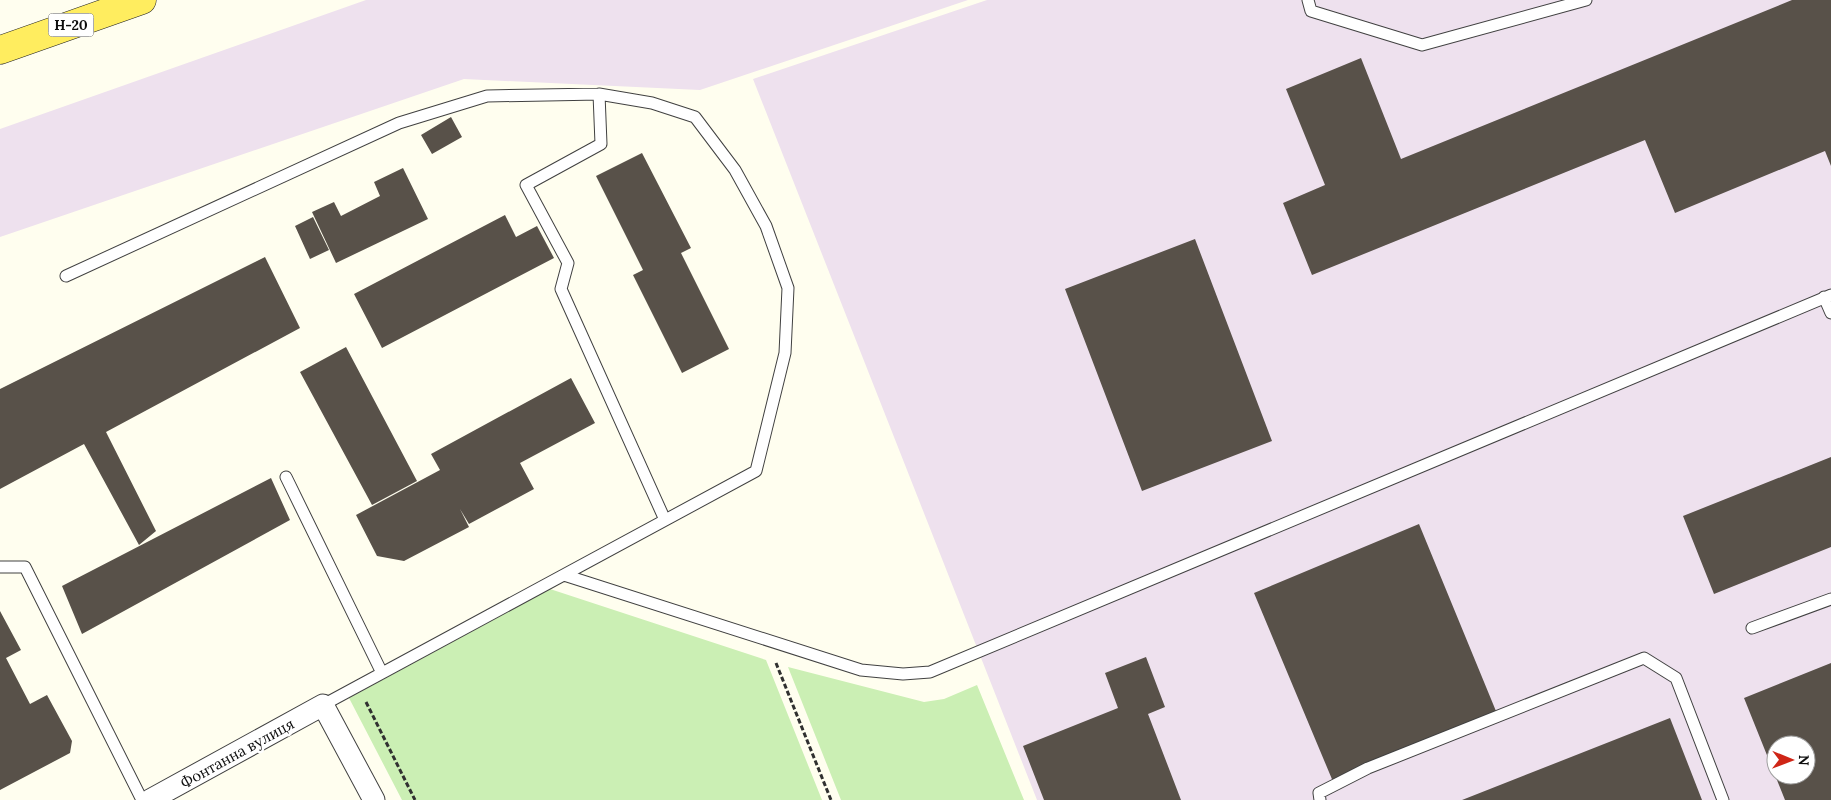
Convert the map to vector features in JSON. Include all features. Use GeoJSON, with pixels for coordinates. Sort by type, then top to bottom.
{"type":"FeatureCollection","features":[{"type":"Feature","properties":{"kind":"main road","name":"Н-20"},"geometry":{"type":"LineString","coordinates":[[0,50],[142,0]]}},
{"type":"Feature","properties":{"kind":"street","name":"Фонтанна вулиця"},"geometry":{"type":"LineString","coordinates":[[150,800],[323,705]]}},
{"type":"Feature","properties":{"kind":"street"},"geometry":{"type":"LineString","coordinates":[[323,705],[374,800]]}},
{"type":"Feature","properties":{"kind":"lane"},"geometry":{"type":"LineString","coordinates":[[1308,0],[1311,11],[1422,45],[1586,0]]}},
{"type":"Feature","properties":{"kind":"lane"},"geometry":{"type":"LineString","coordinates":[[600,94],[601,144],[526,185],[568,263],[561,289],[665,520]]}},
{"type":"Feature","properties":{"kind":"lane"},"geometry":{"type":"LineString","coordinates":[[66,276],[399,123],[487,96],[600,94],[652,103],[695,117],[735,170],[766,226],[788,288],[785,353],[756,471],[323,705]]}},
{"type":"Feature","properties":{"kind":"lane"},"geometry":{"type":"LineString","coordinates":[[564,574],[861,670],[903,674],[930,672],[1828,296],[1831,313]]}},
{"type":"Feature","properties":{"kind":"lane"},"geometry":{"type":"LineString","coordinates":[[286,477],[382,673]]}},
{"type":"Feature","properties":{"kind":"lane"},"geometry":{"type":"LineString","coordinates":[[0,566],[25,567],[142,800]]}},
{"type":"Feature","properties":{"kind":"lane"},"geometry":{"type":"LineString","coordinates":[[1752,628],[1831,599]]}},
{"type":"Feature","properties":{"kind":"lane"},"geometry":{"type":"LineString","coordinates":[[1320,800],[1319,793],[1368,768],[1644,658],[1676,678],[1723,800]]}},
{"type":"Feature","properties":{"kind":"path"},"geometry":{"type":"LineString","coordinates":[[766,640],[831,800]]}},
{"type":"Feature","properties":{"kind":"path"},"geometry":{"type":"LineString","coordinates":[[357,686],[415,800]]}},
{"type":"Feature","properties":{"kind":"shaded area"},"geometry":{"type":"Polygon","coordinates":[[[366,0],[968,0],[700,90],[464,79],[0,237],[0,129],[366,0]]]}},
{"type":"Feature","properties":{"kind":"shaded area"},"geometry":{"type":"Polygon","coordinates":[[[987,0],[1831,0],[1831,800],[1037,800],[753,79],[987,0]]]}},
{"type":"Feature","properties":{"kind":"green space"},"geometry":{"type":"Polygon","coordinates":[[[550,589],[766,660],[822,800],[402,800],[349,698],[550,589]]]}},
{"type":"Feature","properties":{"kind":"green space"},"geometry":{"type":"Polygon","coordinates":[[[788,667],[924,702],[944,699],[977,685],[1024,800],[841,800],[788,667]]]}},
{"type":"Feature","properties":{"kind":"building"},"geometry":{"type":"Polygon","coordinates":[[[1792,0],[1831,0],[1831,166],[1825,151],[1675,213],[1645,140],[1312,275],[1283,203],[1325,185],[1286,89],[1361,58],[1401,159],[1792,0]]]}},
{"type":"Feature","properties":{"kind":"building"},"geometry":{"type":"Polygon","coordinates":[[[451,117],[462,137],[432,154],[421,135],[451,117]]]}},
{"type":"Feature","properties":{"kind":"building"},"geometry":{"type":"Polygon","coordinates":[[[642,153],[691,248],[681,253],[729,349],[682,373],[633,275],[643,270],[596,176],[642,153]]]}},
{"type":"Feature","properties":{"kind":"building"},"geometry":{"type":"Polygon","coordinates":[[[403,168],[428,219],[336,263],[312,212],[334,202],[341,216],[380,196],[374,182],[403,168]]]}},
{"type":"Feature","properties":{"kind":"building"},"geometry":{"type":"Polygon","coordinates":[[[505,215],[516,237],[537,226],[554,258],[382,348],[354,294],[505,215]]]}},
{"type":"Feature","properties":{"kind":"building"},"geometry":{"type":"Polygon","coordinates":[[[313,217],[329,250],[310,259],[295,226],[313,217]]]}},
{"type":"Feature","properties":{"kind":"building"},"geometry":{"type":"Polygon","coordinates":[[[1195,239],[1272,441],[1142,491],[1065,289],[1195,239]]]}},
{"type":"Feature","properties":{"kind":"building"},"geometry":{"type":"Polygon","coordinates":[[[265,257],[300,328],[106,432],[156,531],[139,545],[84,444],[0,489],[0,389],[265,257]]]}},
{"type":"Feature","properties":{"kind":"building"},"geometry":{"type":"Polygon","coordinates":[[[346,347],[417,481],[372,505],[300,372],[346,347]]]}},
{"type":"Feature","properties":{"kind":"building"},"geometry":{"type":"Polygon","coordinates":[[[571,378],[595,423],[520,463],[534,489],[469,524],[460,509],[469,527],[404,561],[377,556],[356,515],[440,470],[431,454],[571,378]]]}},
{"type":"Feature","properties":{"kind":"building"},"geometry":{"type":"Polygon","coordinates":[[[1831,457],[1831,547],[1714,594],[1683,516],[1831,457]]]}},
{"type":"Feature","properties":{"kind":"building"},"geometry":{"type":"Polygon","coordinates":[[[271,478],[290,520],[82,634],[62,586],[271,478]]]}},
{"type":"Feature","properties":{"kind":"building"},"geometry":{"type":"Polygon","coordinates":[[[1419,524],[1498,716],[1334,784],[1254,593],[1419,524]]]}},
{"type":"Feature","properties":{"kind":"building"},"geometry":{"type":"Polygon","coordinates":[[[0,611],[21,650],[6,658],[30,704],[47,695],[72,741],[70,753],[0,790],[0,611]]]}},
{"type":"Feature","properties":{"kind":"building"},"geometry":{"type":"Polygon","coordinates":[[[1146,657],[1165,707],[1148,714],[1181,800],[1044,800],[1023,746],[1118,708],[1105,673],[1146,657]]]}},
{"type":"Feature","properties":{"kind":"building"},"geometry":{"type":"Polygon","coordinates":[[[1831,663],[1831,800],[1785,800],[1779,785],[1816,785],[1816,735],[1766,735],[1766,753],[1744,698],[1831,663]]]}},
{"type":"Feature","properties":{"kind":"building"},"geometry":{"type":"Polygon","coordinates":[[[1670,718],[1702,800],[1462,800],[1670,718]]]}}]}
